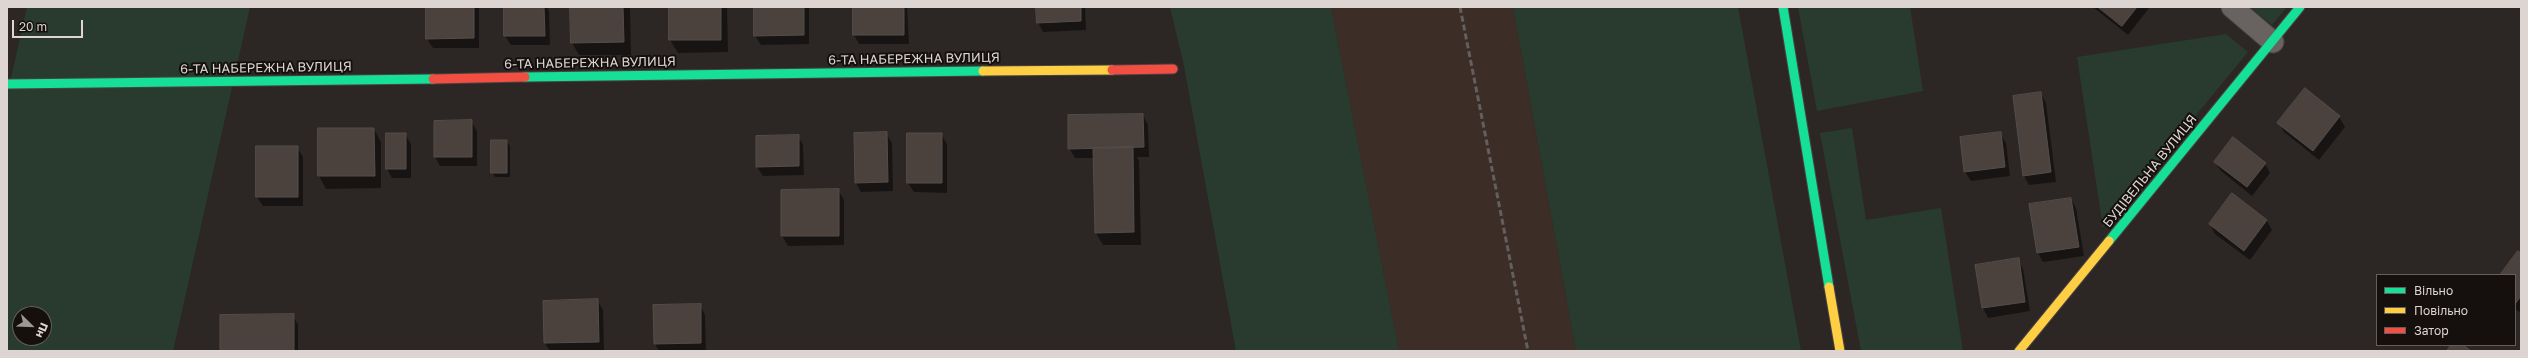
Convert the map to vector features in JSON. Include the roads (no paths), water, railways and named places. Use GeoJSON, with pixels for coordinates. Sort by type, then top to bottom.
{"type":"FeatureCollection","features":[{"type":"Feature","properties":{"kind":"street"},"geometry":{"type":"LineString","coordinates":[[1783,7],[1840,351]]}},
{"type":"Feature","properties":{"kind":"street"},"geometry":{"type":"LineString","coordinates":[[2232,7],[2272,42]]}},
{"type":"Feature","properties":{"kind":"street","name":"БУДІВЕЛЬНА ВУЛИЦЯ"},"geometry":{"type":"LineString","coordinates":[[2019,351],[2300,7]]}},
{"type":"Feature","properties":{"kind":"street","name":"6-ТА НАБЕРЕЖНА ВУЛИЦЯ"},"geometry":{"type":"LineString","coordinates":[[7,84],[1173,69]]}},
{"type":"Feature","properties":{"kind":"railway"},"geometry":{"type":"LineString","coordinates":[[1460,7],[1528,351]]}}]}
